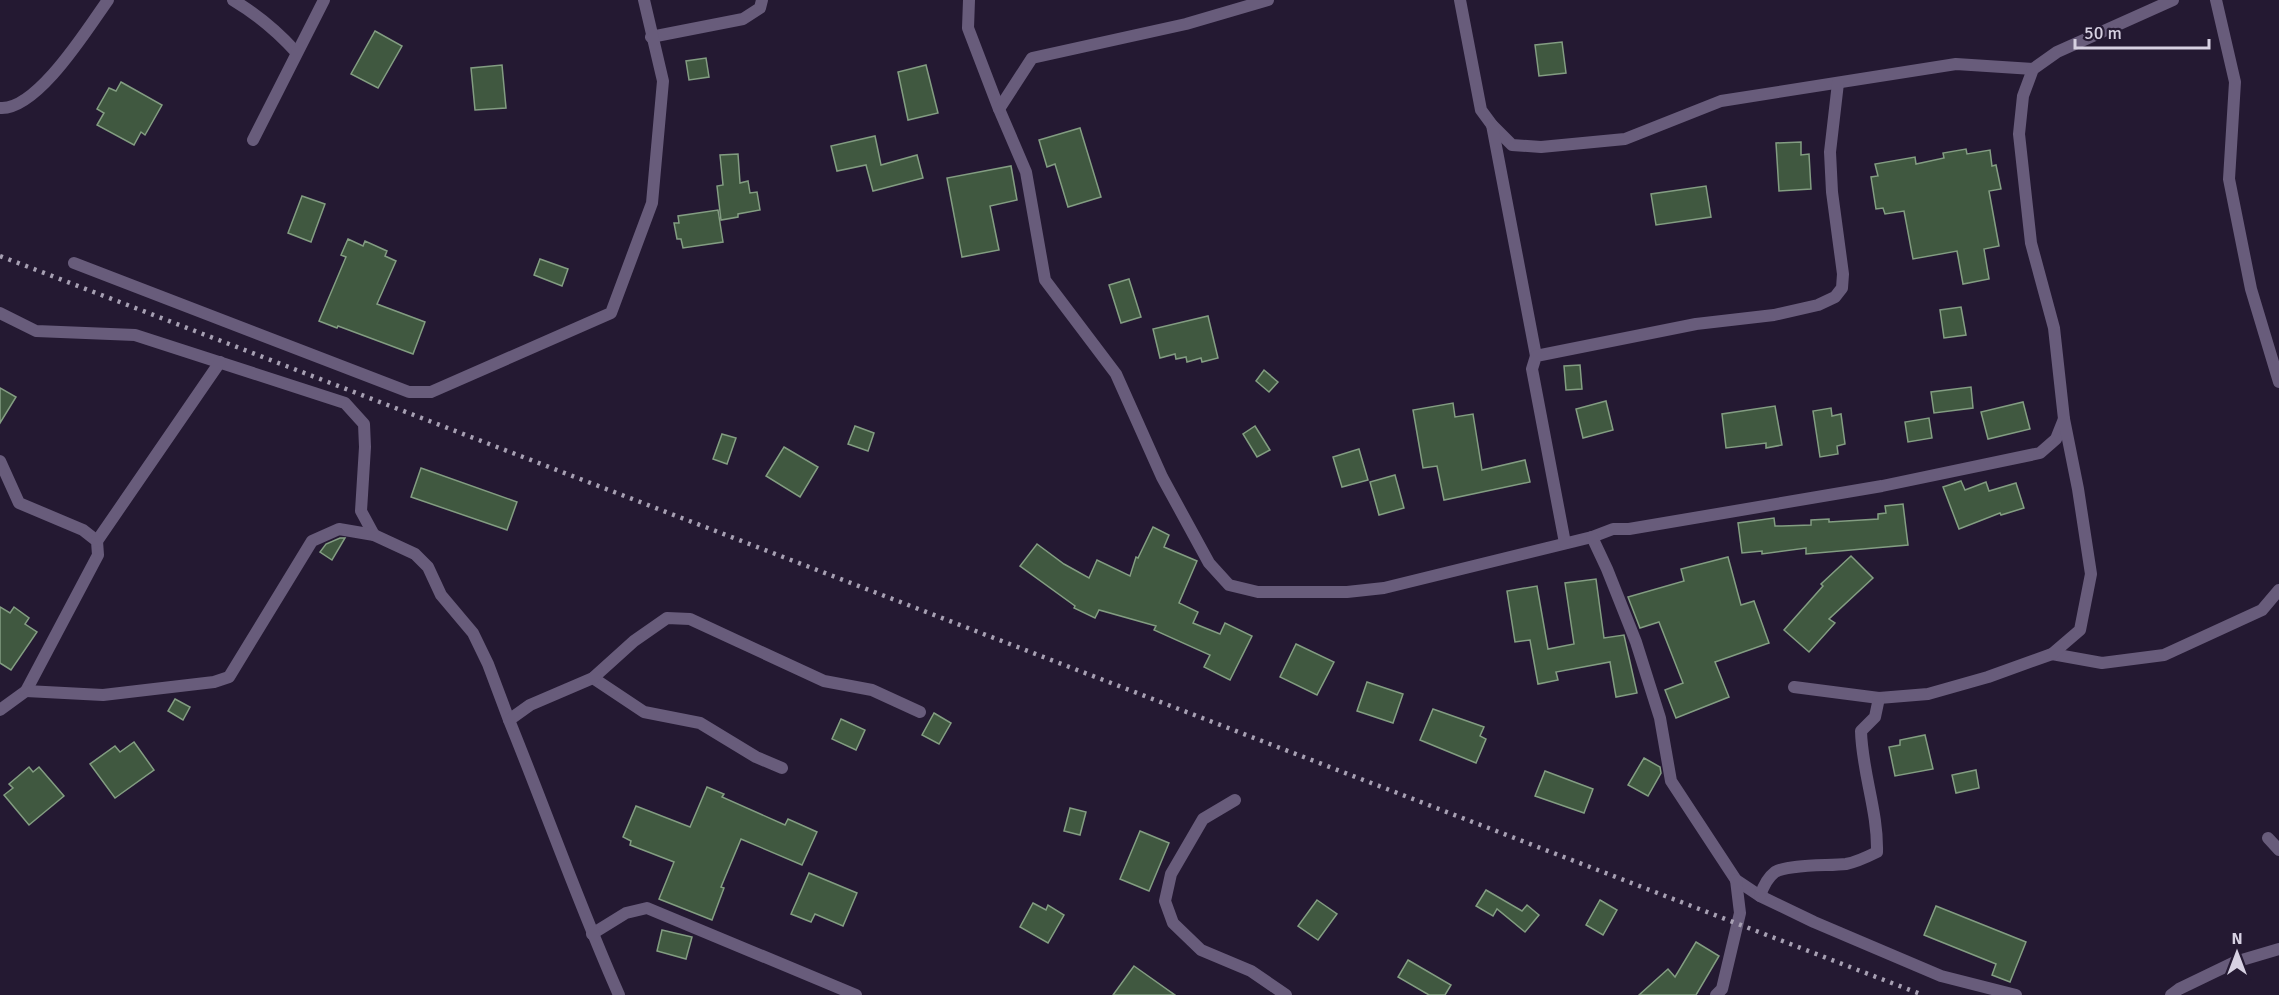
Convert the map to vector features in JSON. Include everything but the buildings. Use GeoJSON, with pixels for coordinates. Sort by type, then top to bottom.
{"type":"FeatureCollection","features":[{"type":"Feature","properties":{"kind":"street"},"geometry":{"type":"LineString","coordinates":[[0,108],[7,109],[27,99],[60,67],[108,0]]}},
{"type":"Feature","properties":{"kind":"street"},"geometry":{"type":"LineString","coordinates":[[233,0],[278,31],[297,52]]}},
{"type":"Feature","properties":{"kind":"street"},"geometry":{"type":"LineString","coordinates":[[253,140],[324,0]]}},
{"type":"Feature","properties":{"kind":"street"},"geometry":{"type":"LineString","coordinates":[[74,263],[409,392],[431,392],[611,313],[652,203],[663,81],[644,0]]}},
{"type":"Feature","properties":{"kind":"street"},"geometry":{"type":"LineString","coordinates":[[651,37],[743,19],[760,8],[762,0]]}},
{"type":"Feature","properties":{"kind":"street"},"geometry":{"type":"LineString","coordinates":[[969,0],[968,28],[1026,172],[1045,280],[1116,374],[1162,477],[1203,554],[1229,585],[1258,592],[1347,592],[1384,588],[1592,537],[1613,529],[1654,525],[1882,486],[2040,453],[2056,439],[2064,419]]}},
{"type":"Feature","properties":{"kind":"street"},"geometry":{"type":"LineString","coordinates":[[999,109],[1032,58],[1186,24],[1268,0]]}},
{"type":"Feature","properties":{"kind":"street"},"geometry":{"type":"LineString","coordinates":[[1460,0],[1481,110],[1512,145],[1541,147],[1625,139],[1721,101],[1956,64],[2033,69]]}},
{"type":"Feature","properties":{"kind":"street"},"geometry":{"type":"LineString","coordinates":[[1794,687],[1879,698],[1928,694],[1988,677],[2052,654],[2080,630],[2091,574],[2064,419],[2054,328],[2031,243],[2019,134],[2023,96],[2033,69],[2057,51],[2173,0]]}},
{"type":"Feature","properties":{"kind":"street"},"geometry":{"type":"LineString","coordinates":[[2216,0],[2235,81],[2229,179],[2251,290],[2279,382]]}},
{"type":"Feature","properties":{"kind":"street"},"geometry":{"type":"LineString","coordinates":[[1536,356],[1696,324],[1774,315],[1818,305],[1835,297],[1842,288],[1843,274],[1832,192],[1830,152],[1838,83]]}},
{"type":"Feature","properties":{"kind":"street"},"geometry":{"type":"LineString","coordinates":[[1492,125],[1536,356],[1532,369],[1565,543]]}},
{"type":"Feature","properties":{"kind":"street"},"geometry":{"type":"LineString","coordinates":[[0,313],[36,331],[135,335],[345,403],[364,424],[361,511],[374,535]]}},
{"type":"Feature","properties":{"kind":"street"},"geometry":{"type":"LineString","coordinates":[[0,710],[26,691],[98,555],[97,541],[220,362]]}},
{"type":"Feature","properties":{"kind":"street"},"geometry":{"type":"LineString","coordinates":[[0,461],[19,503],[83,530],[97,541]]}},
{"type":"Feature","properties":{"kind":"street"},"geometry":{"type":"LineString","coordinates":[[26,691],[103,695],[214,682],[229,676],[312,541],[339,529],[374,535],[415,555],[429,567],[441,595],[473,633],[488,664],[592,934],[619,995]]}},
{"type":"Feature","properties":{"kind":"street"},"geometry":{"type":"LineString","coordinates":[[1592,537],[1636,642],[1660,718],[1671,781],[1736,880],[1760,896],[1814,922],[1941,976],[2016,995]]}},
{"type":"Feature","properties":{"kind":"street"},"geometry":{"type":"LineString","coordinates":[[2052,654],[2102,663],[2164,655],[2262,610],[2279,590]]}},
{"type":"Feature","properties":{"kind":"street"},"geometry":{"type":"LineString","coordinates":[[509,720],[530,705],[593,678],[634,641],[667,618],[690,619],[824,681],[872,690],[920,712]]}},
{"type":"Feature","properties":{"kind":"street"},"geometry":{"type":"LineString","coordinates":[[593,678],[644,712],[700,723],[756,757],[782,768]]}},
{"type":"Feature","properties":{"kind":"street"},"geometry":{"type":"LineString","coordinates":[[1760,896],[1765,883],[1776,872],[1799,867],[1848,863],[1877,852],[1877,834],[1862,758],[1861,731],[1875,717],[1879,698]]}},
{"type":"Feature","properties":{"kind":"street"},"geometry":{"type":"LineString","coordinates":[[1235,800],[1203,819],[1171,874],[1165,901],[1173,923],[1201,950],[1251,971],[1286,995]]}},
{"type":"Feature","properties":{"kind":"street"},"geometry":{"type":"LineString","coordinates":[[2268,838],[2279,850]]}},
{"type":"Feature","properties":{"kind":"street"},"geometry":{"type":"LineString","coordinates":[[1716,995],[1722,989],[1740,913],[1736,880]]}},
{"type":"Feature","properties":{"kind":"street"},"geometry":{"type":"LineString","coordinates":[[592,934],[626,913],[646,908],[856,995]]}},
{"type":"Feature","properties":{"kind":"street"},"geometry":{"type":"LineString","coordinates":[[2171,995],[2235,962],[2279,949]]}},
{"type":"Feature","properties":{"kind":"railway"},"geometry":{"type":"LineString","coordinates":[[0,256],[1923,995]]}}]}
